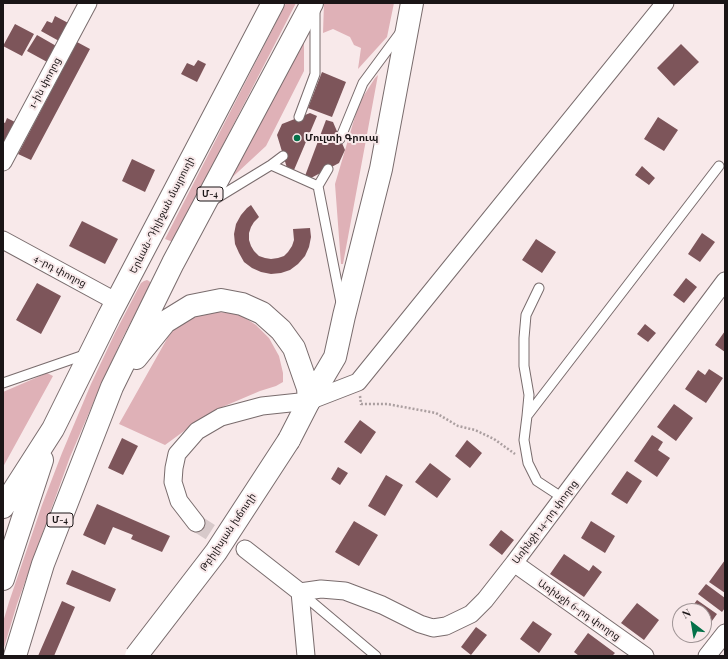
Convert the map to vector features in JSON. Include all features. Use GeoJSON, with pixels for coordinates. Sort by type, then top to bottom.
{"type":"FeatureCollection","features":[{"type":"Feature","properties":{"kind":"main road","name":"Երևան-Դիլիջան մայրուղի"},"geometry":{"type":"LineString","coordinates":[[53,429],[91,352],[273,3]]}},
{"type":"Feature","properties":{"kind":"main road","name":"Մ-4"},"geometry":{"type":"LineString","coordinates":[[15,656],[43,564],[112,387],[173,263],[313,3]]}},
{"type":"Feature","properties":{"kind":"main road","name":"Թբիլիսյան խճուղի"},"geometry":{"type":"LineString","coordinates":[[136,656],[216,552],[290,440],[309,401],[335,357],[381,169],[410,13]]}},
{"type":"Feature","properties":{"kind":"main road"},"geometry":{"type":"LineString","coordinates":[[145,248],[147,259],[154,266],[163,267],[173,263]]}},
{"type":"Feature","properties":{"kind":"main road"},"geometry":{"type":"LineString","coordinates":[[112,387],[165,322],[191,306],[221,300],[242,304],[262,313],[281,330],[294,348],[308,388],[309,401]]}},
{"type":"Feature","properties":{"kind":"main road"},"geometry":{"type":"LineString","coordinates":[[3,507],[53,429]]}},
{"type":"Feature","properties":{"kind":"main road"},"geometry":{"type":"LineString","coordinates":[[3,579],[53,429]]}},
{"type":"Feature","properties":{"kind":"street","name":"1-ին փողոց"},"geometry":{"type":"LineString","coordinates":[[3,162],[88,3]]}},
{"type":"Feature","properties":{"kind":"street"},"geometry":{"type":"LineString","coordinates":[[196,523],[179,501],[173,482],[176,454],[197,432],[221,417],[262,406],[309,401],[358,382],[665,3]]}},
{"type":"Feature","properties":{"kind":"street","name":"4-րդ փողոց"},"geometry":{"type":"LineString","coordinates":[[3,240],[117,302]]}},
{"type":"Feature","properties":{"kind":"street","name":"Առինջի 14-րդ փողոց"},"geometry":{"type":"LineString","coordinates":[[300,592],[321,589],[345,591],[382,605],[420,624],[433,628],[446,626],[471,614],[485,600],[514,563],[725,281]]}},
{"type":"Feature","properties":{"kind":"street"},"geometry":{"type":"LineString","coordinates":[[245,549],[300,592],[306,656]]}},
{"type":"Feature","properties":{"kind":"street","name":"Առինջի 6-րդ փողոց"},"geometry":{"type":"LineString","coordinates":[[514,563],[645,656]]}},
{"type":"Feature","properties":{"kind":"street"},"geometry":{"type":"LineString","coordinates":[[707,656],[725,633]]}},
{"type":"Feature","properties":{"kind":"lane"},"geometry":{"type":"LineString","coordinates":[[300,117],[315,74],[313,3]]}},
{"type":"Feature","properties":{"kind":"lane"},"geometry":{"type":"LineString","coordinates":[[340,139],[363,83],[410,13]]}},
{"type":"Feature","properties":{"kind":"lane"},"geometry":{"type":"LineString","coordinates":[[203,207],[271,166],[283,156]]}},
{"type":"Feature","properties":{"kind":"lane"},"geometry":{"type":"LineString","coordinates":[[271,166],[318,186]]}},
{"type":"Feature","properties":{"kind":"lane"},"geometry":{"type":"LineString","coordinates":[[527,416],[719,166]]}},
{"type":"Feature","properties":{"kind":"lane"},"geometry":{"type":"LineString","coordinates":[[328,169],[318,186],[344,316]]}},
{"type":"Feature","properties":{"kind":"lane"},"geometry":{"type":"LineString","coordinates":[[539,288],[526,315],[524,366],[529,395],[524,440],[528,463],[537,481],[563,498]]}},
{"type":"Feature","properties":{"kind":"lane"},"geometry":{"type":"LineString","coordinates":[[3,383],[91,352]]}},
{"type":"Feature","properties":{"kind":"lane"},"geometry":{"type":"LineString","coordinates":[[300,592],[376,656]]}},
{"type":"Feature","properties":{"kind":"path"},"geometry":{"type":"LineString","coordinates":[[358,382],[361,404],[387,404],[436,413],[458,426],[475,430],[494,439],[528,463]]}},
{"type":"Feature","properties":{"kind":"shaded area"},"geometry":{"type":"Polygon","coordinates":[[[286,3],[296,3],[173,242],[165,239],[286,3]]]}},
{"type":"Feature","properties":{"kind":"shaded area"},"geometry":{"type":"Polygon","coordinates":[[[324,3],[394,3],[387,37],[358,69],[361,48],[354,45],[350,37],[333,29],[323,33],[324,3]]]}},
{"type":"Feature","properties":{"kind":"shaded area"},"geometry":{"type":"Polygon","coordinates":[[[304,27],[304,71],[266,146],[225,184],[304,27]]]}},
{"type":"Feature","properties":{"kind":"shaded area"},"geometry":{"type":"Polygon","coordinates":[[[378,75],[343,264],[341,264],[335,184],[359,103],[378,75]]]}},
{"type":"Feature","properties":{"kind":"shaded area"},"geometry":{"type":"Polygon","coordinates":[[[147,280],[151,283],[150,286],[123,337],[70,457],[17,604],[3,651],[3,622],[42,505],[62,453],[91,384],[115,333],[141,283],[147,280]]]}},
{"type":"Feature","properties":{"kind":"shaded area"},"geometry":{"type":"Polygon","coordinates":[[[217,312],[232,313],[242,316],[256,325],[269,338],[279,356],[283,373],[283,382],[220,408],[191,426],[165,445],[119,424],[174,329],[181,323],[199,315],[217,312]]]}},
{"type":"Feature","properties":{"kind":"shaded area"},"geometry":{"type":"Polygon","coordinates":[[[47,373],[53,376],[3,467],[3,392],[47,373]]]}},
{"type":"Feature","properties":{"kind":"building"},"geometry":{"type":"Polygon","coordinates":[[[55,16],[72,25],[59,41],[41,31],[47,21],[52,23],[55,16]]]}},
{"type":"Feature","properties":{"kind":"building"},"geometry":{"type":"Polygon","coordinates":[[[15,24],[34,34],[22,56],[3,46],[15,24]]]}},
{"type":"Feature","properties":{"kind":"building"},"geometry":{"type":"Polygon","coordinates":[[[37,35],[58,47],[49,63],[27,51],[37,35]]]}},
{"type":"Feature","properties":{"kind":"building"},"geometry":{"type":"Polygon","coordinates":[[[77,42],[90,49],[31,160],[18,154],[77,42]]]}},
{"type":"Feature","properties":{"kind":"building"},"geometry":{"type":"Polygon","coordinates":[[[681,44],[699,62],[674,86],[657,68],[681,44]]]}},
{"type":"Feature","properties":{"kind":"building"},"geometry":{"type":"Polygon","coordinates":[[[198,60],[206,64],[197,82],[181,74],[187,63],[194,66],[198,60]]]}},
{"type":"Feature","properties":{"kind":"building"},"geometry":{"type":"Polygon","coordinates":[[[322,72],[346,82],[332,117],[308,108],[322,72]]]}},
{"type":"Feature","properties":{"kind":"building"},"geometry":{"type":"Polygon","coordinates":[[[310,113],[317,116],[294,170],[287,168],[277,135],[282,124],[310,113]]]}},
{"type":"Feature","properties":{"kind":"building"},"geometry":{"type":"Polygon","coordinates":[[[658,117],[678,130],[664,151],[644,139],[658,117]]]}},
{"type":"Feature","properties":{"kind":"building"},"geometry":{"type":"Polygon","coordinates":[[[7,118],[17,123],[5,144],[3,143],[3,122],[5,123],[7,118]]]}},
{"type":"Feature","properties":{"kind":"building"},"geometry":{"type":"Polygon","coordinates":[[[326,120],[333,122],[345,150],[339,163],[311,178],[305,176],[326,120]]]}},
{"type":"Feature","properties":{"kind":"building"},"geometry":{"type":"Polygon","coordinates":[[[132,159],[155,170],[145,192],[122,181],[132,159]]]}},
{"type":"Feature","properties":{"kind":"building"},"geometry":{"type":"Polygon","coordinates":[[[642,166],[655,178],[649,185],[635,175],[642,166]]]}},
{"type":"Feature","properties":{"kind":"building"},"geometry":{"type":"Polygon","coordinates":[[[251,205],[259,217],[251,227],[249,240],[254,251],[259,256],[271,259],[284,256],[292,246],[294,240],[293,229],[310,228],[311,237],[305,256],[290,270],[271,274],[252,268],[244,262],[235,244],[234,234],[236,224],[241,215],[251,205]]]}},
{"type":"Feature","properties":{"kind":"building"},"geometry":{"type":"Polygon","coordinates":[[[82,221],[118,239],[105,264],[69,246],[82,221]]]}},
{"type":"Feature","properties":{"kind":"building"},"geometry":{"type":"Polygon","coordinates":[[[702,233],[715,242],[700,262],[688,254],[702,233]]]}},
{"type":"Feature","properties":{"kind":"building"},"geometry":{"type":"Polygon","coordinates":[[[536,239],[556,252],[542,273],[522,260],[536,239]]]}},
{"type":"Feature","properties":{"kind":"building"},"geometry":{"type":"Polygon","coordinates":[[[686,278],[697,287],[684,303],[673,295],[686,278]]]}},
{"type":"Feature","properties":{"kind":"building"},"geometry":{"type":"Polygon","coordinates":[[[37,283],[61,296],[41,334],[16,320],[37,283]]]}},
{"type":"Feature","properties":{"kind":"building"},"geometry":{"type":"Polygon","coordinates":[[[645,324],[656,333],[648,342],[637,334],[645,324]]]}},
{"type":"Feature","properties":{"kind":"building"},"geometry":{"type":"Polygon","coordinates":[[[725,331],[725,352],[715,345],[725,331]]]}},
{"type":"Feature","properties":{"kind":"building"},"geometry":{"type":"Polygon","coordinates":[[[709,369],[723,378],[706,403],[685,389],[698,370],[705,375],[709,369]]]}},
{"type":"Feature","properties":{"kind":"building"},"geometry":{"type":"Polygon","coordinates":[[[674,404],[693,418],[676,441],[657,427],[674,404]]]}},
{"type":"Feature","properties":{"kind":"building"},"geometry":{"type":"Polygon","coordinates":[[[360,420],[376,432],[361,454],[344,442],[360,420]]]}},
{"type":"Feature","properties":{"kind":"building"},"geometry":{"type":"Polygon","coordinates":[[[652,435],[663,442],[658,450],[670,458],[657,477],[634,461],[652,435]]]}},
{"type":"Feature","properties":{"kind":"building"},"geometry":{"type":"Polygon","coordinates":[[[122,438],[138,446],[123,475],[108,468],[122,438]]]}},
{"type":"Feature","properties":{"kind":"building"},"geometry":{"type":"Polygon","coordinates":[[[467,440],[482,453],[470,468],[455,456],[467,440]]]}},
{"type":"Feature","properties":{"kind":"building"},"geometry":{"type":"Polygon","coordinates":[[[430,463],[451,479],[437,498],[415,482],[430,463]]]}},
{"type":"Feature","properties":{"kind":"building"},"geometry":{"type":"Polygon","coordinates":[[[338,467],[348,473],[340,485],[331,479],[338,467]]]}},
{"type":"Feature","properties":{"kind":"building"},"geometry":{"type":"Polygon","coordinates":[[[627,471],[642,481],[627,504],[611,494],[627,471]]]}},
{"type":"Feature","properties":{"kind":"building"},"geometry":{"type":"Polygon","coordinates":[[[386,475],[403,485],[385,516],[368,506],[386,475]]]}},
{"type":"Feature","properties":{"kind":"building"},"geometry":{"type":"Polygon","coordinates":[[[97,504],[170,536],[162,552],[131,539],[133,535],[113,527],[105,545],[83,535],[97,504]]]}},
{"type":"Feature","properties":{"kind":"building"},"geometry":{"type":"Polygon","coordinates":[[[354,521],[378,535],[359,566],[335,552],[354,521]]]}},
{"type":"Feature","properties":{"kind":"building"},"geometry":{"type":"Polygon","coordinates":[[[591,521],[615,536],[605,553],[581,538],[591,521]]]}},
{"type":"Feature","properties":{"kind":"building"},"geometry":{"type":"Polygon","coordinates":[[[501,530],[514,540],[502,555],[489,545],[501,530]]]}},
{"type":"Feature","properties":{"kind":"building"},"geometry":{"type":"Polygon","coordinates":[[[564,554],[589,571],[593,565],[602,572],[584,597],[550,574],[564,554]]]}},
{"type":"Feature","properties":{"kind":"building"},"geometry":{"type":"Polygon","coordinates":[[[725,560],[725,593],[709,582],[725,560]]]}},
{"type":"Feature","properties":{"kind":"building"},"geometry":{"type":"Polygon","coordinates":[[[72,570],[116,589],[110,602],[66,584],[72,570]]]}},
{"type":"Feature","properties":{"kind":"building"},"geometry":{"type":"Polygon","coordinates":[[[706,584],[725,598],[725,608],[722,612],[698,594],[706,584]]]}},
{"type":"Feature","properties":{"kind":"building"},"geometry":{"type":"Polygon","coordinates":[[[62,601],[75,607],[54,656],[38,656],[62,601]]]}},
{"type":"Feature","properties":{"kind":"building"},"geometry":{"type":"Polygon","coordinates":[[[637,603],[659,620],[644,640],[621,623],[637,603]]]}},
{"type":"Feature","properties":{"kind":"building"},"geometry":{"type":"Polygon","coordinates":[[[712,610],[717,614],[712,621],[712,610]]]}},
{"type":"Feature","properties":{"kind":"building"},"geometry":{"type":"Polygon","coordinates":[[[533,621],[552,634],[539,653],[520,639],[533,621]]]}},
{"type":"Feature","properties":{"kind":"building"},"geometry":{"type":"Polygon","coordinates":[[[476,627],[487,635],[471,655],[461,647],[476,627]]]}},
{"type":"Feature","properties":{"kind":"building"},"geometry":{"type":"Polygon","coordinates":[[[588,633],[615,653],[612,656],[579,656],[574,652],[588,633]]]}},
{"type":"Feature","properties":{"kind":"tunnel"},"geometry":{"type":"LineString","coordinates":[[196,523],[218,537],[245,549]]}},
{"type":"Feature","properties":{"kind":"place","name":"Մուլտի Գրուպ"},"geometry":{"type":"Point","coordinates":[297,138]}}]}
